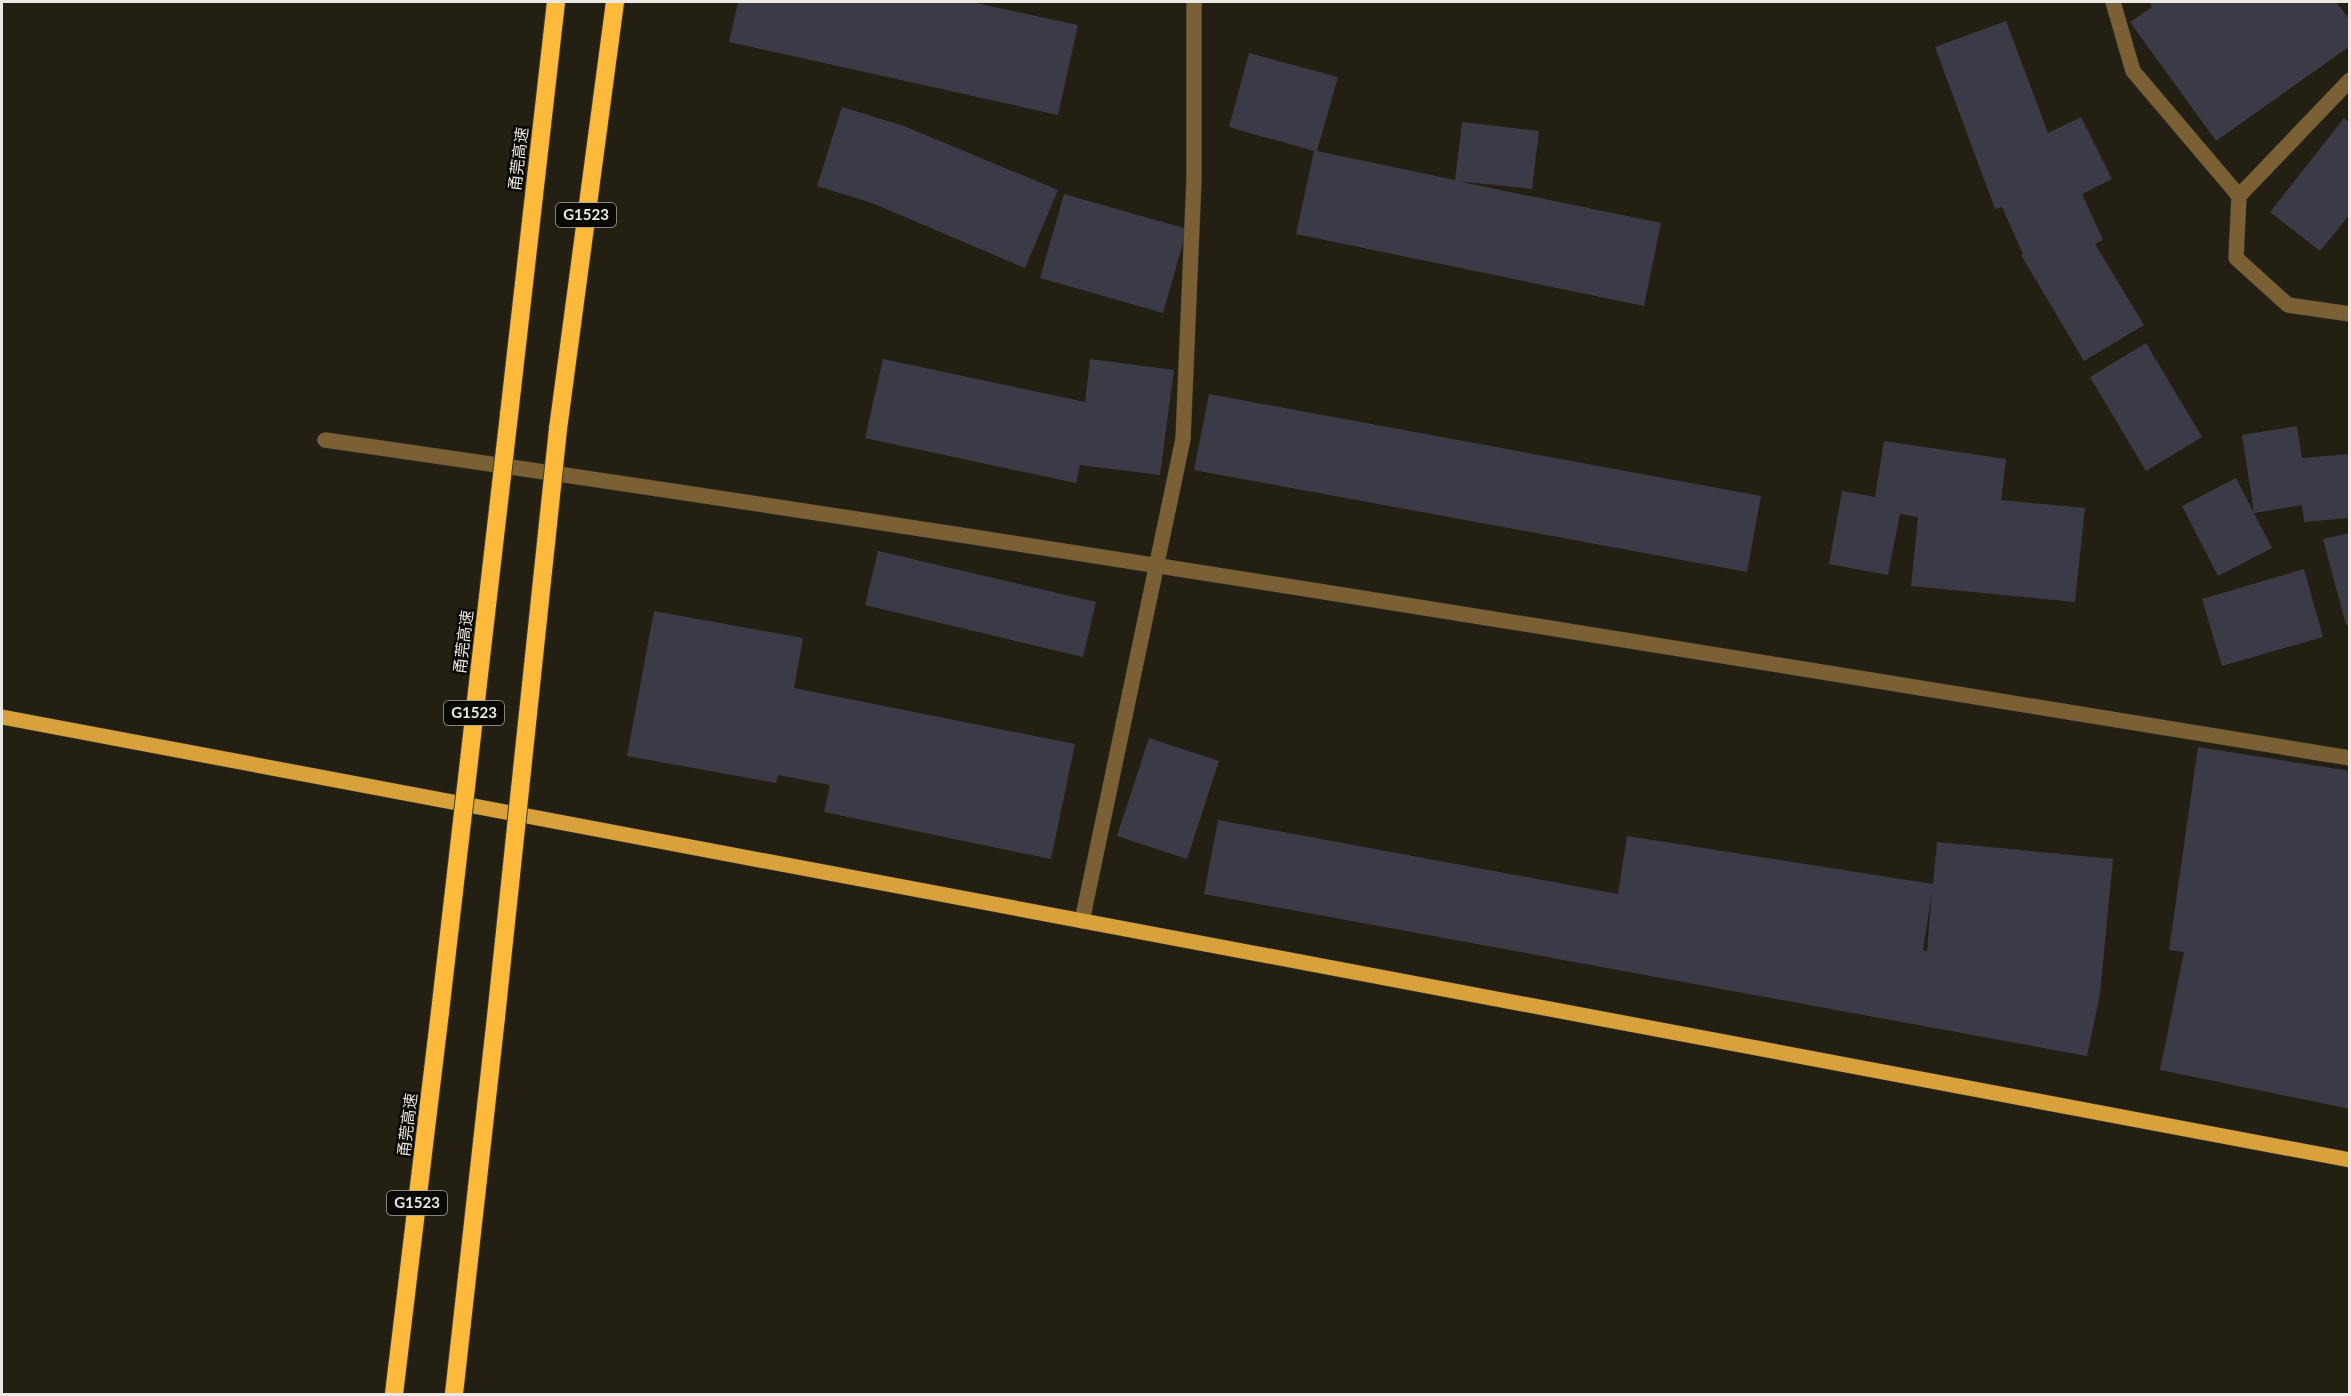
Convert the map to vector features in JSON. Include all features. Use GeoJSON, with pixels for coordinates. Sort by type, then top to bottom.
{"type":"FeatureCollection","features":[{"type":"Feature","properties":{"kind":"highway","name":"甬莞高速"},"geometry":{"type":"LineString","coordinates":[[394,1395],[556,2]]}},
{"type":"Feature","properties":{"kind":"highway","name":"G1523"},"geometry":{"type":"LineString","coordinates":[[454,1395],[558,429],[615,2]]}},
{"type":"Feature","properties":{"kind":"main road"},"geometry":{"type":"LineString","coordinates":[[2,717],[2349,1160]]}},
{"type":"Feature","properties":{"kind":"street"},"geometry":{"type":"LineString","coordinates":[[1082,921],[1183,439],[1194,179],[1194,2]]}},
{"type":"Feature","properties":{"kind":"street"},"geometry":{"type":"LineString","coordinates":[[2113,2],[2133,71],[2239,196]]}},
{"type":"Feature","properties":{"kind":"street"},"geometry":{"type":"LineString","coordinates":[[2349,80],[2239,196],[2236,258],[2288,305],[2349,314]]}},
{"type":"Feature","properties":{"kind":"street"},"geometry":{"type":"LineString","coordinates":[[325,440],[1156,564],[2349,758]]}},
{"type":"Feature","properties":{"kind":"building"},"geometry":{"type":"Polygon","coordinates":[[[738,2],[971,2],[1078,25],[1058,115],[729,42],[738,2]]]}},
{"type":"Feature","properties":{"kind":"building"},"geometry":{"type":"Polygon","coordinates":[[[2149,2],[2336,2],[2350,20],[2350,46],[2216,141],[2130,22],[2152,7],[2149,2]]]}},
{"type":"Feature","properties":{"kind":"building"},"geometry":{"type":"Polygon","coordinates":[[[2006,21],[2048,133],[2081,117],[2112,179],[2082,194],[2103,240],[2095,244],[2144,325],[2084,361],[2021,255],[2023,254],[2002,207],[1995,209],[1935,47],[2006,21]]]}},
{"type":"Feature","properties":{"kind":"building"},"geometry":{"type":"Polygon","coordinates":[[[1249,53],[1338,77],[1317,151],[1455,180],[1462,122],[1539,131],[1532,189],[1457,181],[1661,223],[1644,306],[1296,234],[1314,151],[1229,127],[1249,53]]]}},
{"type":"Feature","properties":{"kind":"building"},"geometry":{"type":"Polygon","coordinates":[[[842,107],[904,126],[1058,190],[1025,268],[872,203],[817,186],[842,107]]]}},
{"type":"Feature","properties":{"kind":"building"},"geometry":{"type":"Polygon","coordinates":[[[2344,118],[2350,123],[2350,214],[2320,251],[2270,212],[2344,118]]]}},
{"type":"Feature","properties":{"kind":"building"},"geometry":{"type":"Polygon","coordinates":[[[1064,194],[1187,229],[1163,313],[1040,278],[1064,194]]]}},
{"type":"Feature","properties":{"kind":"building"},"geometry":{"type":"Polygon","coordinates":[[[2146,343],[2202,437],[2146,471],[2090,377],[2146,343]]]}},
{"type":"Feature","properties":{"kind":"building"},"geometry":{"type":"Polygon","coordinates":[[[883,359],[1085,402],[1090,359],[1174,370],[1160,475],[1080,465],[1076,483],[865,438],[883,359]]]}},
{"type":"Feature","properties":{"kind":"building"},"geometry":{"type":"Polygon","coordinates":[[[1209,394],[1761,496],[1747,572],[1194,470],[1209,394]]]}},
{"type":"Feature","properties":{"kind":"building"},"geometry":{"type":"Polygon","coordinates":[[[2297,426],[2302,458],[2350,454],[2350,518],[2304,522],[2302,505],[2254,513],[2242,435],[2297,426]]]}},
{"type":"Feature","properties":{"kind":"building"},"geometry":{"type":"Polygon","coordinates":[[[1884,441],[2006,459],[2001,500],[2085,508],[2075,602],[1911,586],[1918,517],[1900,514],[1888,575],[1829,564],[1842,491],[1875,497],[1884,441]]]}},
{"type":"Feature","properties":{"kind":"building"},"geometry":{"type":"Polygon","coordinates":[[[2236,478],[2272,548],[2218,576],[2182,506],[2236,478]]]}},
{"type":"Feature","properties":{"kind":"building"},"geometry":{"type":"Polygon","coordinates":[[[2350,533],[2350,624],[2346,625],[2323,539],[2350,533]]]}},
{"type":"Feature","properties":{"kind":"building"},"geometry":{"type":"Polygon","coordinates":[[[878,551],[1096,602],[1083,657],[865,605],[878,551]]]}},
{"type":"Feature","properties":{"kind":"building"},"geometry":{"type":"Polygon","coordinates":[[[2304,569],[2323,637],[2222,666],[2202,599],[2304,569]]]}},
{"type":"Feature","properties":{"kind":"building"},"geometry":{"type":"Polygon","coordinates":[[[654,611],[803,638],[794,688],[1075,744],[1051,859],[824,812],[830,785],[778,775],[776,783],[627,756],[654,611]]]}},
{"type":"Feature","properties":{"kind":"building"},"geometry":{"type":"Polygon","coordinates":[[[1149,738],[1219,761],[1187,859],[1117,836],[1149,738]]]}},
{"type":"Feature","properties":{"kind":"building"},"geometry":{"type":"Polygon","coordinates":[[[2198,747],[2350,771],[2350,1109],[2160,1070],[2184,952],[2169,950],[2198,747]]]}},
{"type":"Feature","properties":{"kind":"building"},"geometry":{"type":"Polygon","coordinates":[[[1218,820],[1618,894],[1627,836],[1933,884],[1937,842],[2113,859],[2100,994],[2087,1056],[1204,894],[1218,820]],[[1932,892],[1923,950],[1927,951],[1932,892]]]}}]}
